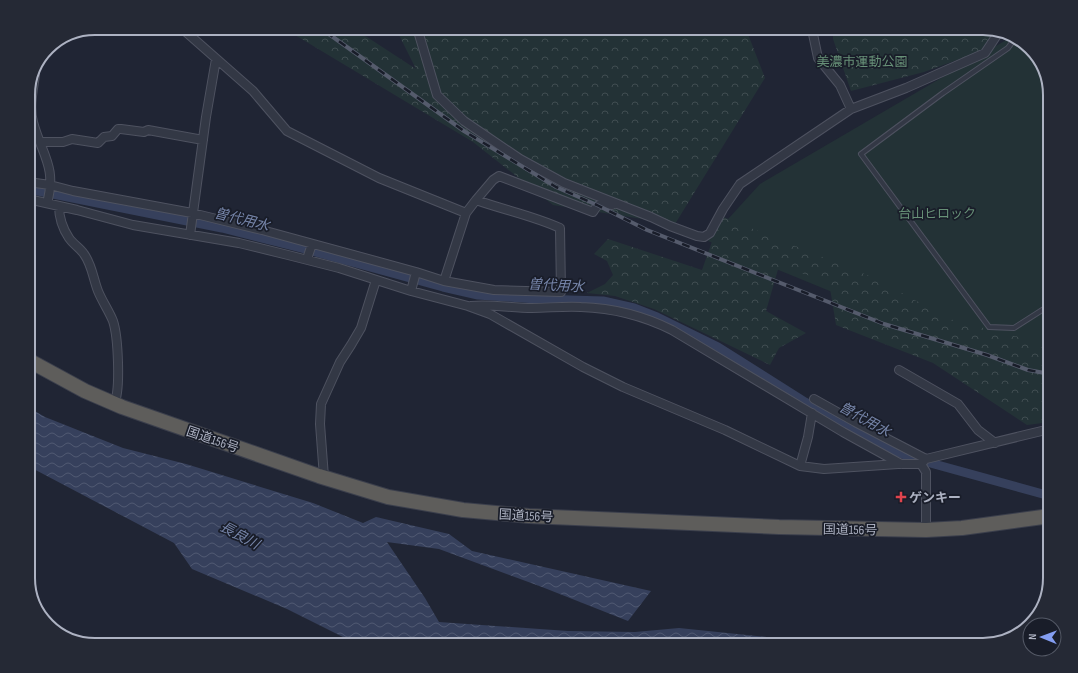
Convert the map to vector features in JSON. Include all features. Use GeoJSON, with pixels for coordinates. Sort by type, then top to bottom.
{"type":"FeatureCollection","features":[{"type":"Feature","properties":{"kind":"highway","name":"国道156号"},"geometry":{"type":"LineString","coordinates":[[35,364],[114,404],[162,422],[388,497],[440,507],[529,516],[772,527],[926,530],[962,528],[1043,517]]}},
{"type":"Feature","properties":{"kind":"street"},"geometry":{"type":"LineString","coordinates":[[189,35],[253,91],[287,131],[379,178],[466,213]]}},
{"type":"Feature","properties":{"kind":"street"},"geometry":{"type":"LineString","coordinates":[[419,35],[437,95],[464,122],[520,159],[564,183],[670,226],[697,236],[704,237],[710,233],[740,184],[851,109],[906,88],[985,53],[996,37]]}},
{"type":"Feature","properties":{"kind":"street"},"geometry":{"type":"LineString","coordinates":[[813,35],[818,58],[840,85],[851,109]]}},
{"type":"Feature","properties":{"kind":"street"},"geometry":{"type":"LineString","coordinates":[[190,231],[216,59]]}},
{"type":"Feature","properties":{"kind":"street"},"geometry":{"type":"LineString","coordinates":[[35,126],[50,170],[50,187],[47,201]]}},
{"type":"Feature","properties":{"kind":"street"},"geometry":{"type":"LineString","coordinates":[[41,142],[63,142],[72,139],[98,144],[104,137],[112,136],[118,129],[121,128],[144,132],[148,130],[203,140]]}},
{"type":"Feature","properties":{"kind":"street"},"geometry":{"type":"LineString","coordinates":[[444,281],[466,213],[493,180],[500,176],[593,212],[597,205],[600,204],[620,205]]}},
{"type":"Feature","properties":{"kind":"street"},"geometry":{"type":"LineString","coordinates":[[35,184],[192,215],[311,245],[414,281],[468,306],[490,314],[583,367],[623,387],[725,430],[800,466],[824,469],[923,462],[1043,431]]}},
{"type":"Feature","properties":{"kind":"street"},"geometry":{"type":"LineString","coordinates":[[35,200],[47,201],[59,206],[133,225],[190,231],[307,257],[376,280],[444,281],[494,290],[561,292],[560,228],[544,221],[476,200]]}},
{"type":"Feature","properties":{"kind":"street"},"geometry":{"type":"LineString","coordinates":[[59,206],[59,214],[69,238],[84,253],[91,267],[98,290],[113,322],[117,350],[118,377],[116,399],[114,404]]}},
{"type":"Feature","properties":{"kind":"street"},"geometry":{"type":"LineString","coordinates":[[307,257],[311,245]]}},
{"type":"Feature","properties":{"kind":"street"},"geometry":{"type":"LineString","coordinates":[[324,477],[320,424],[321,404],[340,362],[361,328],[376,280]]}},
{"type":"Feature","properties":{"kind":"street"},"geometry":{"type":"LineString","coordinates":[[468,306],[480,305],[532,308],[581,307],[607,309],[634,315],[672,330],[843,432],[902,464]]}},
{"type":"Feature","properties":{"kind":"street"},"geometry":{"type":"LineString","coordinates":[[899,370],[958,404],[978,430],[995,443]]}},
{"type":"Feature","properties":{"kind":"street"},"geometry":{"type":"LineString","coordinates":[[814,400],[923,462],[926,472],[926,530]]}},
{"type":"Feature","properties":{"kind":"street"},"geometry":{"type":"LineString","coordinates":[[800,466],[808,437],[812,413]]}},
{"type":"Feature","properties":{"kind":"lane"},"geometry":{"type":"LineString","coordinates":[[1012,43],[1008,48],[943,93],[861,154],[989,327],[1014,328],[1043,309]]}},
{"type":"Feature","properties":{"kind":"green space"},"geometry":{"type":"Polygon","coordinates":[[[295,35],[362,35],[416,69],[399,35],[748,35],[765,78],[675,224],[553,205],[473,142],[295,35]]]}},
{"type":"Feature","properties":{"kind":"green space","name":"美濃市運動公園"},"geometry":{"type":"Polygon","coordinates":[[[833,35],[992,36],[982,51],[924,72],[851,91],[833,39],[833,35]]]}},
{"type":"Feature","properties":{"kind":"green space","name":"台山ヒロック"},"geometry":{"type":"Polygon","coordinates":[[[1006,40],[1013,43],[1033,62],[1040,76],[1043,91],[1043,364],[898,319],[708,241],[760,184],[1006,40]]]}},
{"type":"Feature","properties":{"kind":"green space"},"geometry":{"type":"Polygon","coordinates":[[[721,216],[877,279],[949,319],[1043,343],[1043,423],[1027,425],[933,363],[836,325],[829,282],[779,266],[766,311],[806,333],[779,348],[770,365],[654,309],[615,296],[587,293],[605,284],[613,275],[607,261],[594,254],[608,239],[702,270],[721,216]]]}},
{"type":"Feature","properties":{"kind":"water","name":"長良川"},"geometry":{"type":"Polygon","coordinates":[[[35,411],[45,417],[123,448],[186,464],[313,503],[363,523],[376,517],[449,534],[472,551],[651,591],[628,621],[439,549],[387,542],[425,598],[439,622],[568,631],[635,632],[679,628],[776,638],[345,638],[287,609],[192,569],[174,543],[35,470],[35,411]]]}},
{"type":"Feature","properties":{"kind":"waterway","name":"曽代用水"},"geometry":{"type":"LineString","coordinates":[[35,190],[222,228],[478,295],[536,299],[603,301],[634,308],[657,317],[718,347],[805,402],[884,446],[909,457],[1043,494]]}},
{"type":"Feature","properties":{"kind":"railway"},"geometry":{"type":"LineString","coordinates":[[330,35],[464,131],[556,187],[597,205],[647,230],[884,324],[987,355],[1028,370],[1043,373]]}},
{"type":"Feature","properties":{"kind":"place","name":"ゲンキー"},"geometry":{"type":"Point","coordinates":[901,497]}}]}
